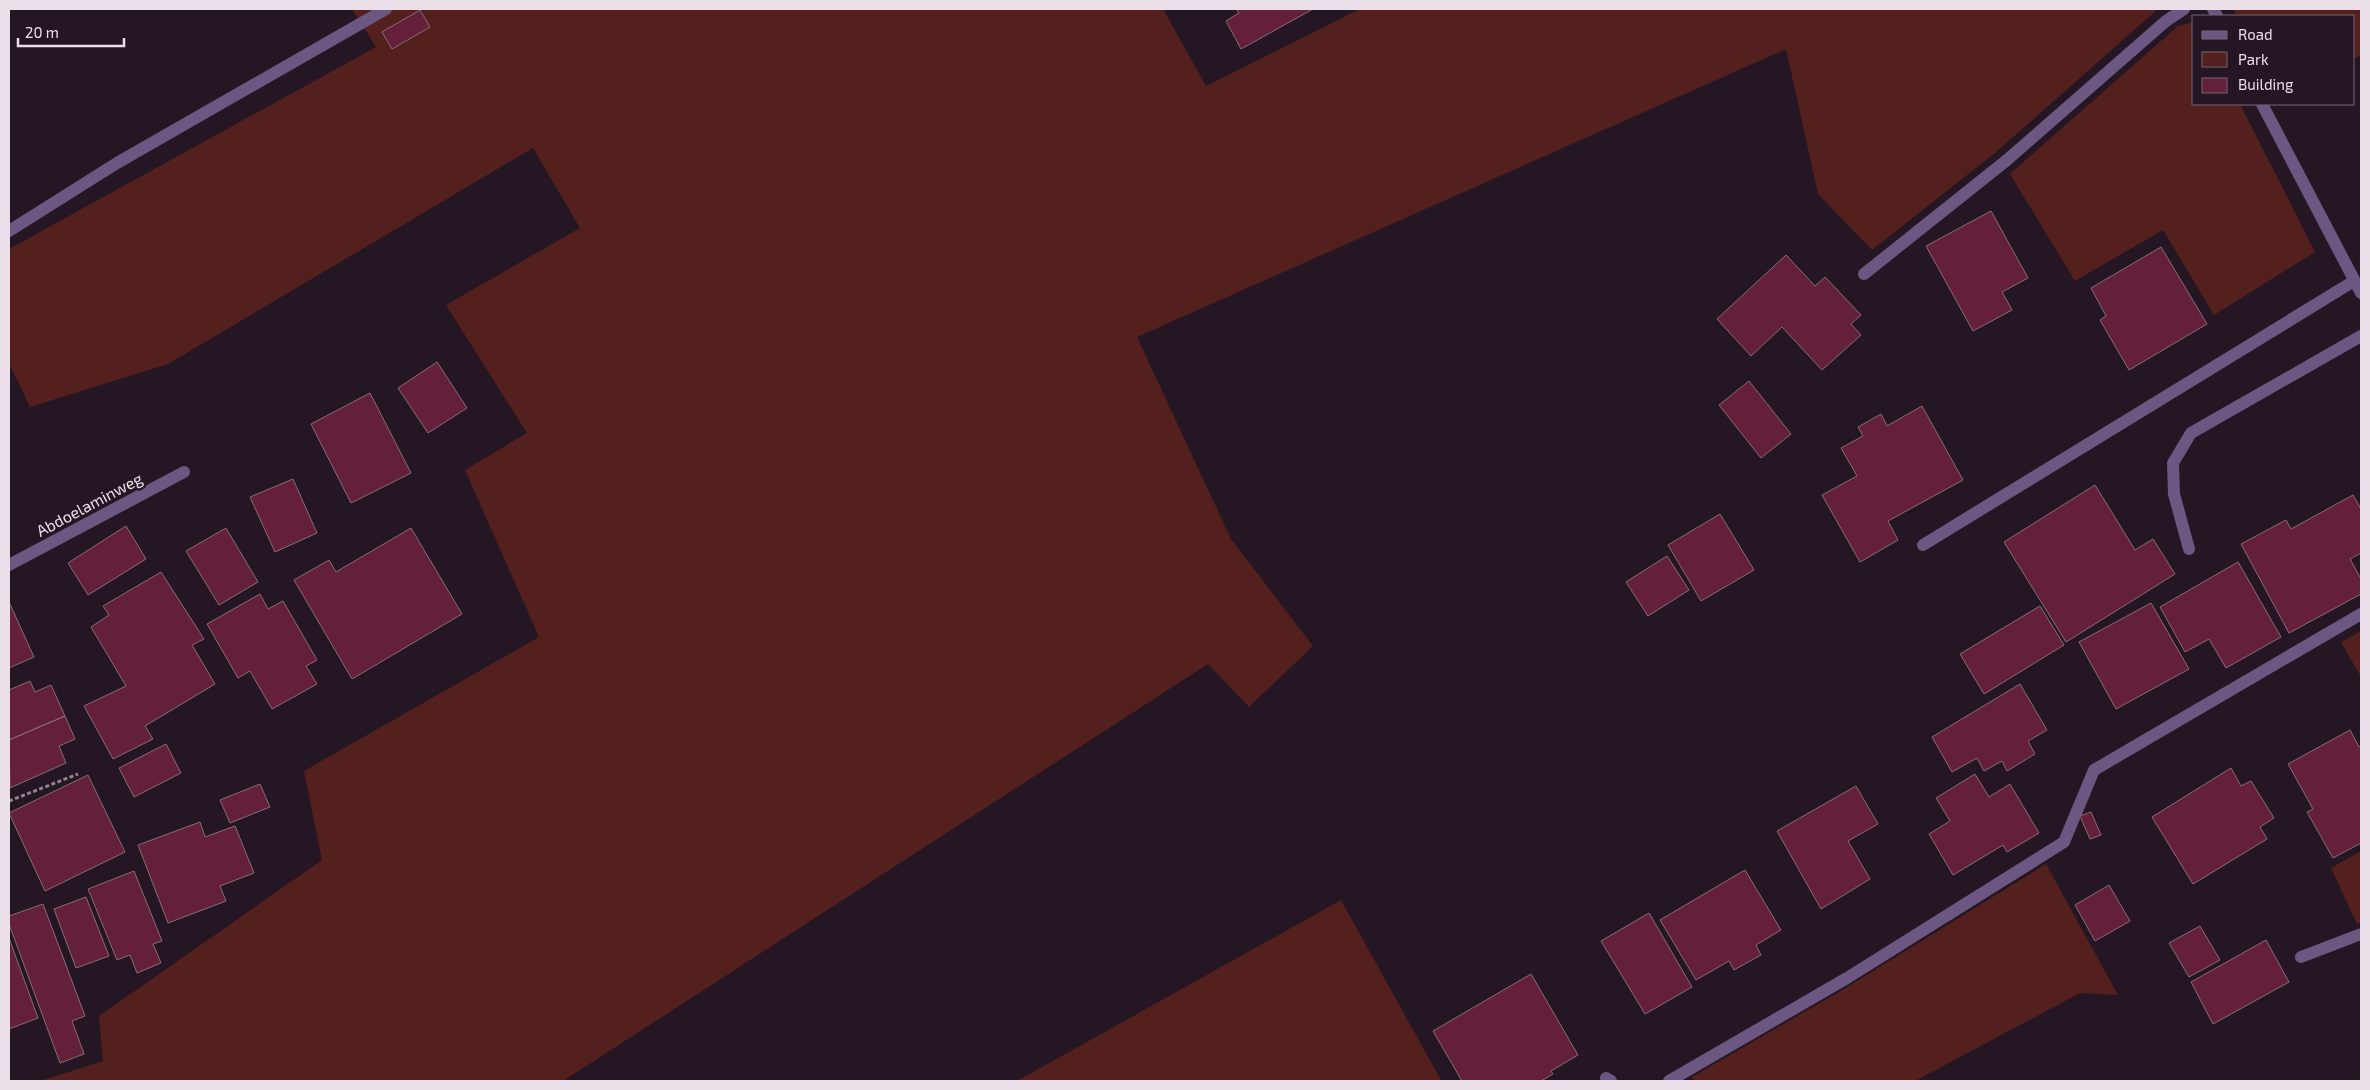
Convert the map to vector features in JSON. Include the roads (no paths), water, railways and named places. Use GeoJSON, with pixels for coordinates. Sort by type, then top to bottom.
{"type":"FeatureCollection","features":[{"type":"Feature","properties":{"kind":"street"},"geometry":{"type":"LineString","coordinates":[[9,231],[117,163],[386,9]]}},
{"type":"Feature","properties":{"kind":"street"},"geometry":{"type":"LineString","coordinates":[[1864,274],[2007,160],[2166,21],[2184,9]]}},
{"type":"Feature","properties":{"kind":"street"},"geometry":{"type":"LineString","coordinates":[[2263,105],[2361,293]]}},
{"type":"Feature","properties":{"kind":"street"},"geometry":{"type":"LineString","coordinates":[[1922,545],[2354,281]]}},
{"type":"Feature","properties":{"kind":"street"},"geometry":{"type":"LineString","coordinates":[[2189,549],[2174,494],[2173,463],[2191,433],[2361,336]]}},
{"type":"Feature","properties":{"kind":"street","name":"Abdoelaminweg"},"geometry":{"type":"LineString","coordinates":[[9,565],[184,472]]}},
{"type":"Feature","properties":{"kind":"street"},"geometry":{"type":"LineString","coordinates":[[1669,1081],[1847,978],[2064,842],[2094,770],[2361,614]]}},
{"type":"Feature","properties":{"kind":"street"},"geometry":{"type":"LineString","coordinates":[[2301,957],[2361,934]]}}]}
